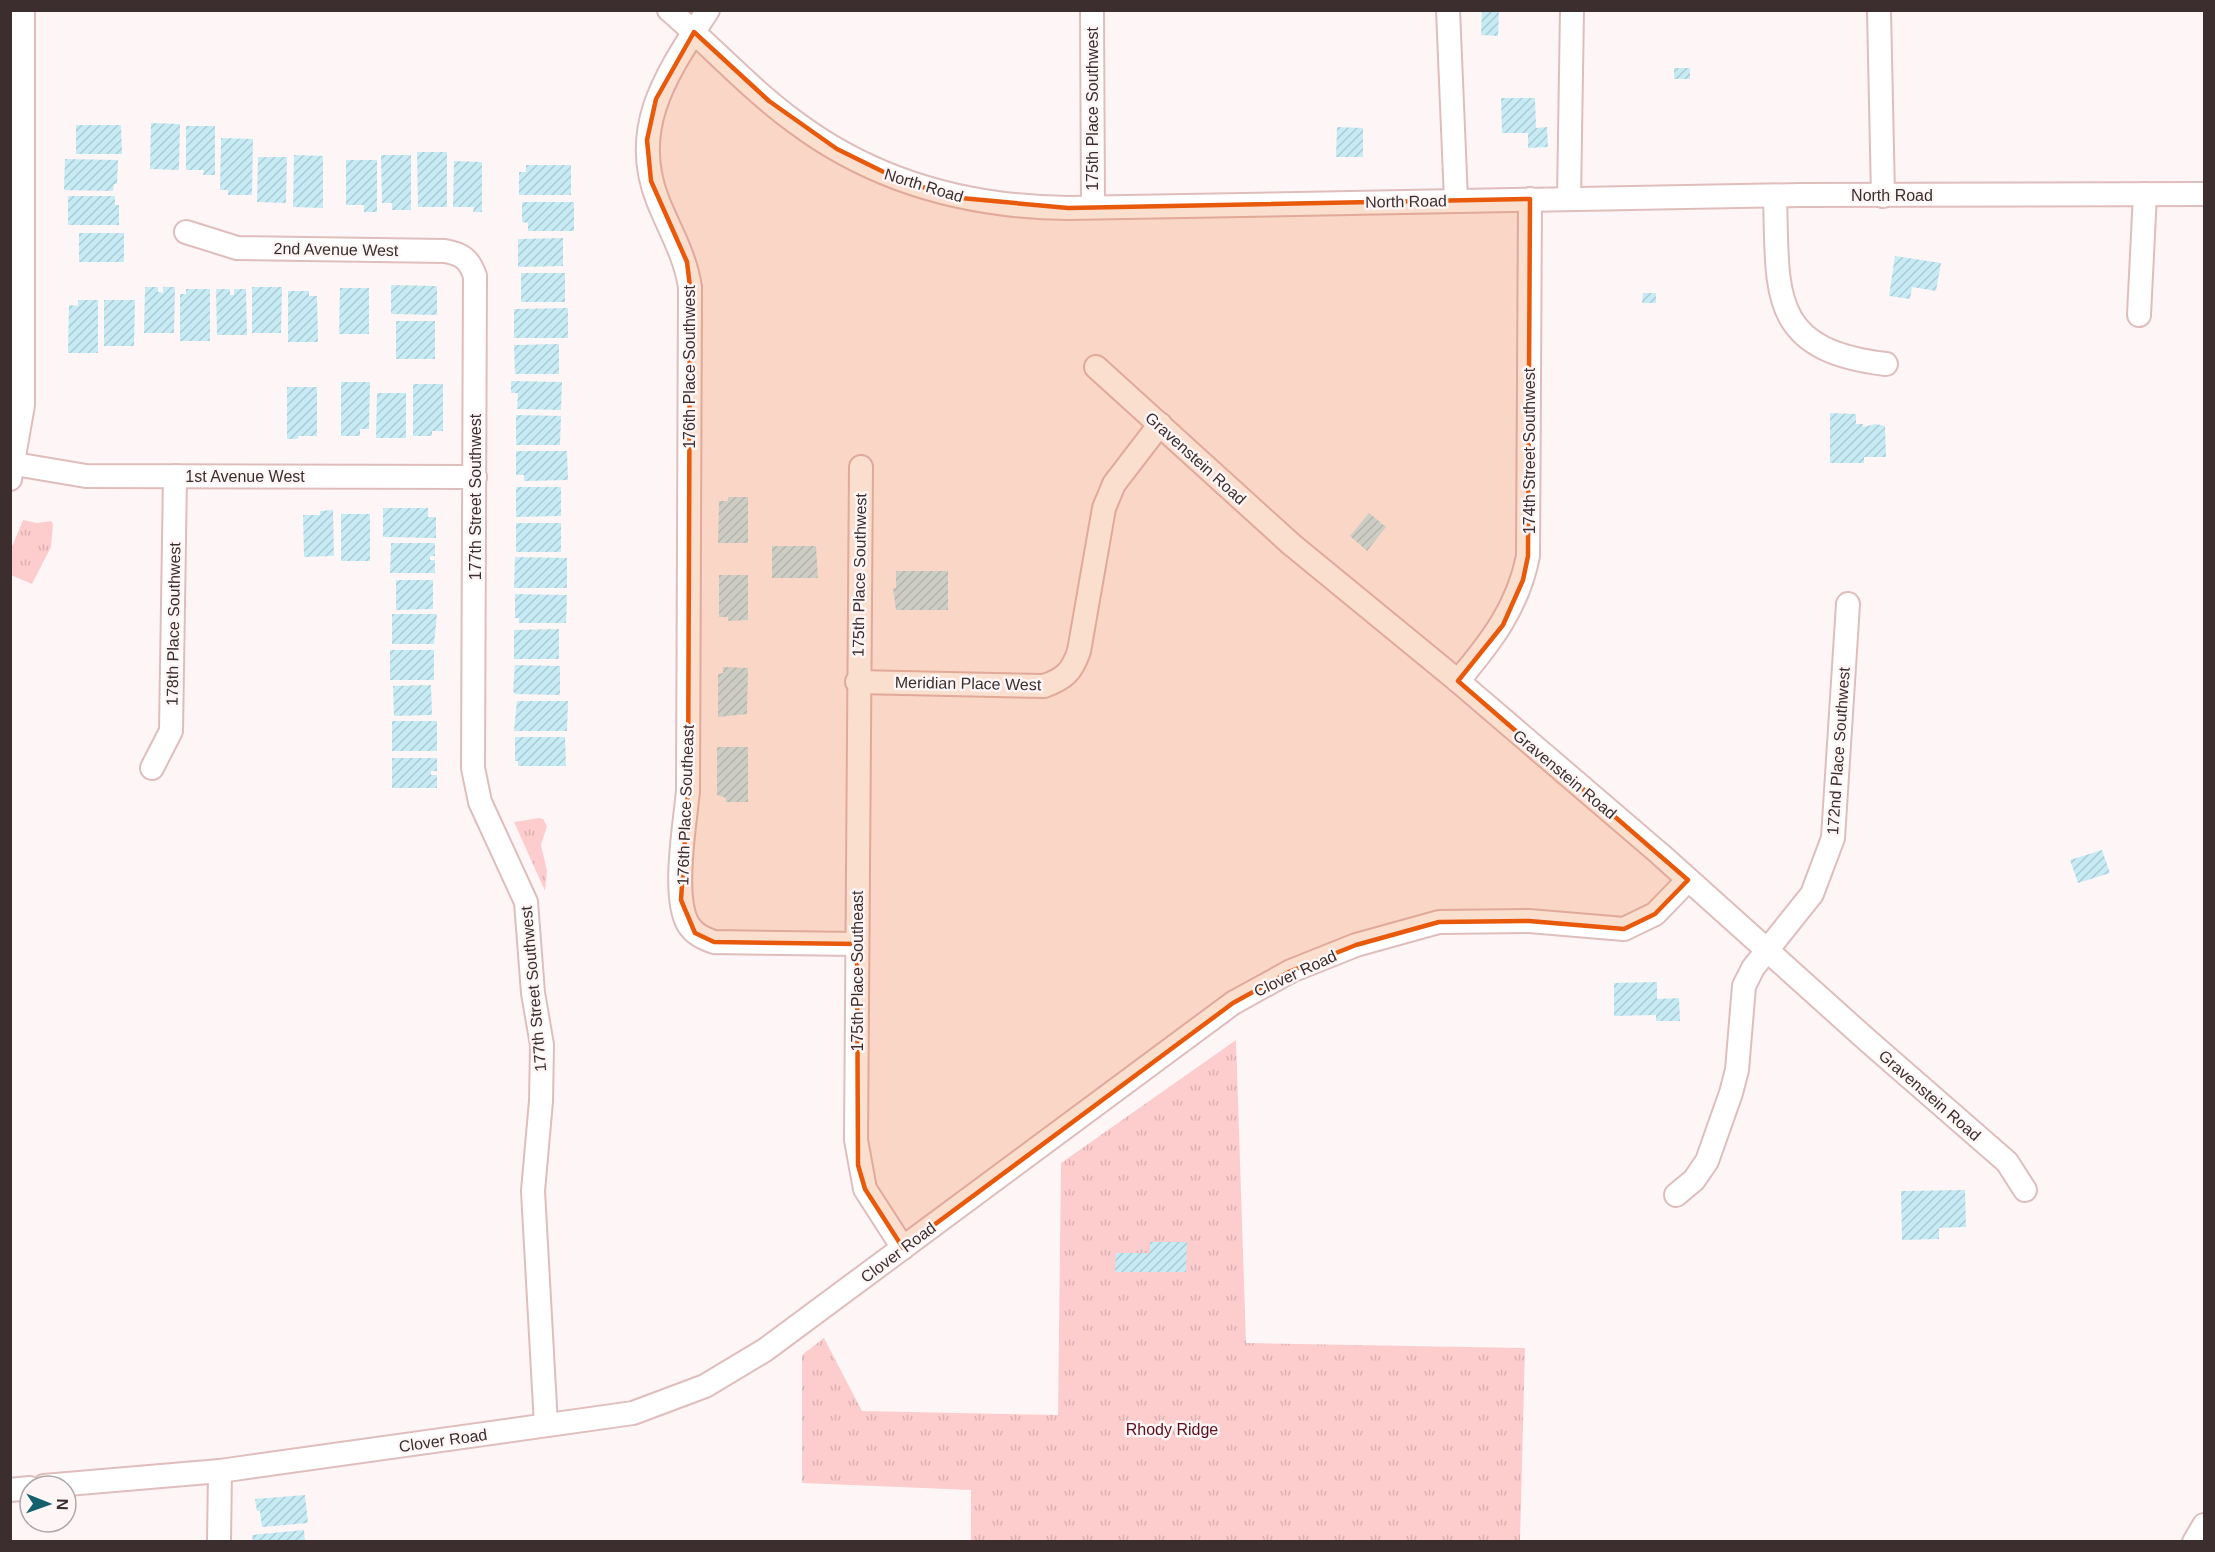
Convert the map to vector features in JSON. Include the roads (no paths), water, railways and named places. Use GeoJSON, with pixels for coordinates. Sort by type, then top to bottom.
{"type":"FeatureCollection","features":[{"type":"Feature","properties":{"kind":"street"},"geometry":{"type":"LineString","coordinates":[[13,472],[22,405],[23,10]]}},
{"type":"Feature","properties":{"kind":"street","name":"North Road"},"geometry":{"type":"LineString","coordinates":[[669,10],[797,124],[869,167],[902,181],[961,198],[1032,207],[1775,196],[2205,194]]}},
{"type":"Feature","properties":{"kind":"street","name":"176th Place Southwest"},"geometry":{"type":"LineString","coordinates":[[688,674],[690,287],[687,262],[651,181],[647,140],[656,99],[708,10]]}},
{"type":"Feature","properties":{"kind":"street","name":"175th Place Southwest"},"geometry":{"type":"LineString","coordinates":[[1092,10],[1093,207]]}},
{"type":"Feature","properties":{"kind":"street"},"geometry":{"type":"LineString","coordinates":[[1448,10],[1456,200]]}},
{"type":"Feature","properties":{"kind":"street"},"geometry":{"type":"LineString","coordinates":[[1569,199],[1572,10]]}},
{"type":"Feature","properties":{"kind":"street"},"geometry":{"type":"LineString","coordinates":[[1879,10],[1883,196]]}},
{"type":"Feature","properties":{"kind":"street"},"geometry":{"type":"LineString","coordinates":[[2139,315],[2145,194]]}},
{"type":"Feature","properties":{"kind":"street"},"geometry":{"type":"LineString","coordinates":[[1775,196],[1778,285],[1793,322],[1800,332],[1826,350],[1861,361],[1886,364]]}},
{"type":"Feature","properties":{"kind":"street","name":"174th Street Southwest"},"geometry":{"type":"LineString","coordinates":[[1458,681],[1503,625],[1523,580],[1528,556],[1530,200]]}},
{"type":"Feature","properties":{"kind":"street","name":"2nd Avenue West"},"geometry":{"type":"LineString","coordinates":[[186,232],[237,248],[445,251],[460,254],[470,263],[475,276]]}},
{"type":"Feature","properties":{"kind":"street","name":"177th Street Southwest"},"geometry":{"type":"LineString","coordinates":[[475,276],[474,768],[480,802],[526,902],[533,993],[542,1045],[542,1101],[533,1191],[546,1425]]}},
{"type":"Feature","properties":{"kind":"street","name":"Gravenstein Road"},"geometry":{"type":"LineString","coordinates":[[1096,367],[1291,544],[1458,681],[1688,880],[2007,1162],[2025,1190]]}},
{"type":"Feature","properties":{"kind":"street","name":"Meridian Place West"},"geometry":{"type":"LineString","coordinates":[[857,682],[1044,686],[1062,680],[1073,668],[1079,651],[1104,508],[1114,484],[1160,424]]}},
{"type":"Feature","properties":{"kind":"street","name":"175th Place Southwest"},"geometry":{"type":"LineString","coordinates":[[857,682],[861,467]]}},
{"type":"Feature","properties":{"kind":"street","name":"1st Avenue West"},"geometry":{"type":"LineString","coordinates":[[13,472],[86,476],[475,477]]}},
{"type":"Feature","properties":{"kind":"street","name":"178th Place Southwest"},"geometry":{"type":"LineString","coordinates":[[152,768],[171,731],[176,476]]}},
{"type":"Feature","properties":{"kind":"street","name":"172nd Place Southwest"},"geometry":{"type":"LineString","coordinates":[[1676,1195],[1694,1180],[1707,1161],[1737,1070],[1744,986],[1753,968],[1812,894],[1833,838],[1837,807],[1848,604]]}},
{"type":"Feature","properties":{"kind":"street","name":"176th Place Southeast"},"geometry":{"type":"LineString","coordinates":[[688,674],[688,791],[682,840],[681,900],[688,924],[702,938],[720,942],[857,944]]}},
{"type":"Feature","properties":{"kind":"street","name":"175th Place Southeast"},"geometry":{"type":"LineString","coordinates":[[857,682],[856,1140],[858,1166],[865,1189],[903,1248]]}},
{"type":"Feature","properties":{"kind":"street","name":"Clover Road"},"geometry":{"type":"LineString","coordinates":[[78,1483],[220,1471],[633,1413],[705,1386],[765,1350],[1233,1003],[1292,971],[1356,945],[1439,922],[1529,921],[1624,929],[1655,914],[1688,880]]}},
{"type":"Feature","properties":{"kind":"street"},"geometry":{"type":"LineString","coordinates":[[219,1542],[220,1471]]}},
{"type":"Feature","properties":{"kind":"street"},"geometry":{"type":"LineString","coordinates":[[2194,1542],[2205,1525]]}},
{"type":"Feature","properties":{"kind":"park label","name":"Rhody Ridge"},"geometry":{"type":"Point","coordinates":[1172,1429]}}]}
